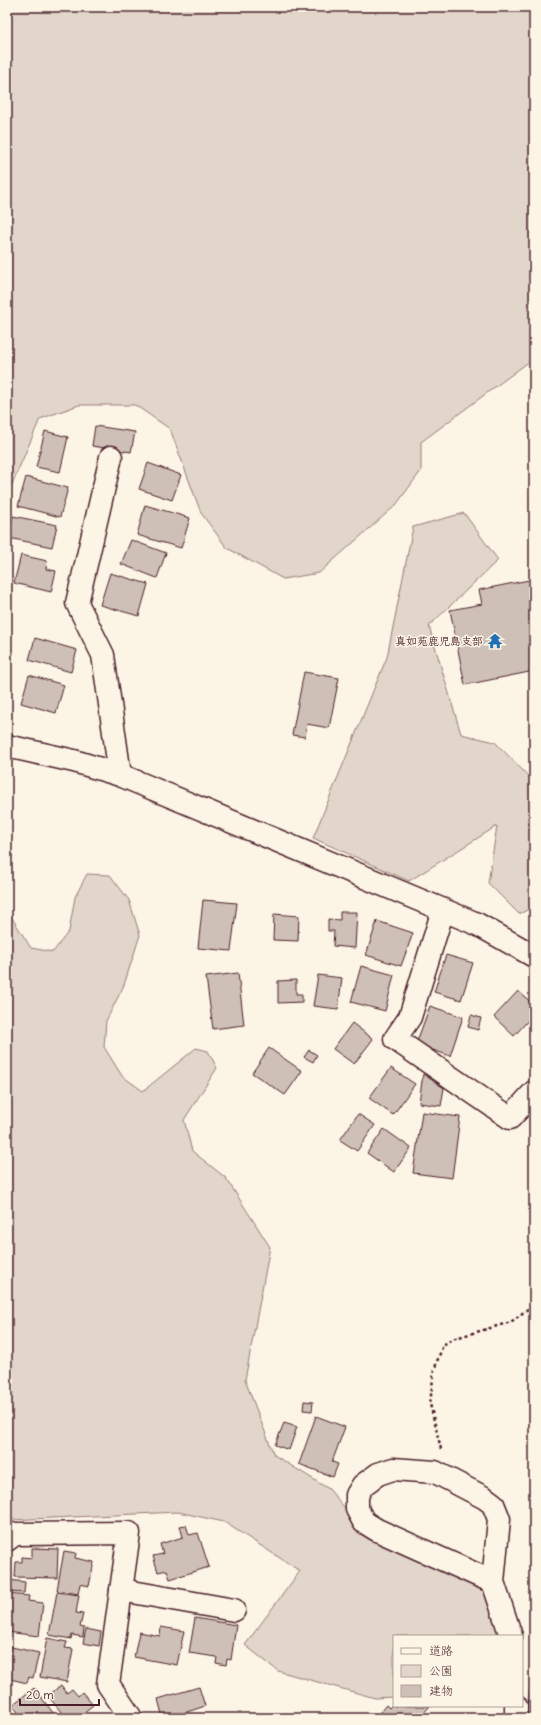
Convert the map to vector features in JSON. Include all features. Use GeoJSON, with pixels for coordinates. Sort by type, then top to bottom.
{"type":"FeatureCollection","features":[{"type":"Feature","properties":{"kind":"street"},"geometry":{"type":"LineString","coordinates":[[110,457],[76,602],[104,655],[120,775]]}},
{"type":"Feature","properties":{"kind":"street"},"geometry":{"type":"LineString","coordinates":[[7,746],[120,775],[477,924],[534,956]]}},
{"type":"Feature","properties":{"kind":"street"},"geometry":{"type":"LineString","coordinates":[[444,910],[410,1017],[395,1039],[510,1118],[534,1092]]}},
{"type":"Feature","properties":{"kind":"street"},"geometry":{"type":"LineString","coordinates":[[493,1582],[377,1530],[364,1522],[357,1509],[357,1495],[363,1485],[378,1474],[394,1469],[435,1472],[486,1498],[493,1504],[499,1519],[493,1582],[511,1635]]}},
{"type":"Feature","properties":{"kind":"street"},"geometry":{"type":"LineString","coordinates":[[7,1540],[15,1534],[129,1533],[108,1684],[131,1718]]}},
{"type":"Feature","properties":{"kind":"street"},"geometry":{"type":"LineString","coordinates":[[121,1590],[234,1610]]}},
{"type":"Feature","properties":{"kind":"street"},"geometry":{"type":"LineString","coordinates":[[516,1707],[516,1718]]}},
{"type":"Feature","properties":{"kind":"path"},"geometry":{"type":"LineString","coordinates":[[435,1472],[442,1447],[430,1404],[434,1370],[443,1345],[452,1339],[511,1322],[534,1304]]}},
{"type":"Feature","properties":{"kind":"green space"},"geometry":{"type":"Polygon","coordinates":[[[7,7],[534,7],[534,358],[421,442],[421,471],[396,505],[319,573],[283,579],[227,548],[201,513],[170,429],[135,405],[79,405],[40,419],[7,496],[7,7]]]}},
{"type":"Feature","properties":{"kind":"green space"},"geometry":{"type":"Polygon","coordinates":[[[464,513],[498,560],[429,626],[461,734],[495,742],[534,782],[534,907],[519,914],[488,883],[497,826],[409,881],[313,838],[387,657],[413,527],[464,513]]]}},
{"type":"Feature","properties":{"kind":"green space"},"geometry":{"type":"Polygon","coordinates":[[[87,874],[110,875],[129,900],[140,935],[124,985],[106,1021],[104,1047],[122,1076],[143,1091],[196,1048],[208,1051],[217,1068],[184,1120],[192,1151],[226,1178],[270,1247],[245,1380],[274,1455],[329,1489],[366,1533],[488,1580],[502,1635],[393,1635],[393,1697],[375,1698],[278,1671],[245,1645],[300,1571],[224,1522],[178,1512],[10,1520],[7,1522],[7,910],[31,948],[53,952],[69,931],[75,897],[87,874]]]}},
{"type":"Feature","properties":{"kind":"building"},"geometry":{"type":"Polygon","coordinates":[[[95,426],[135,432],[131,452],[92,446],[95,426]]]}},
{"type":"Feature","properties":{"kind":"building"},"geometry":{"type":"Polygon","coordinates":[[[45,431],[68,437],[60,472],[36,467],[45,431]]]}},
{"type":"Feature","properties":{"kind":"building"},"geometry":{"type":"Polygon","coordinates":[[[148,463],[181,475],[172,500],[139,489],[148,463]]]}},
{"type":"Feature","properties":{"kind":"building"},"geometry":{"type":"Polygon","coordinates":[[[26,477],[68,488],[60,517],[18,506],[26,477]]]}},
{"type":"Feature","properties":{"kind":"building"},"geometry":{"type":"Polygon","coordinates":[[[145,505],[190,518],[181,548],[137,535],[145,505]]]}},
{"type":"Feature","properties":{"kind":"building"},"geometry":{"type":"Polygon","coordinates":[[[13,516],[57,525],[52,547],[9,538],[13,516]]]}},
{"type":"Feature","properties":{"kind":"building"},"geometry":{"type":"Polygon","coordinates":[[[131,540],[166,553],[157,578],[121,564],[131,540]]]}},
{"type":"Feature","properties":{"kind":"building"},"geometry":{"type":"Polygon","coordinates":[[[21,555],[47,561],[46,569],[56,571],[51,592],[14,583],[21,555]]]}},
{"type":"Feature","properties":{"kind":"building"},"geometry":{"type":"Polygon","coordinates":[[[110,573],[148,584],[139,616],[100,605],[110,573]]]}},
{"type":"Feature","properties":{"kind":"building","name":"真如苑鹿児島支部"},"geometry":{"type":"Polygon","coordinates":[[[534,579],[534,671],[465,685],[450,610],[482,604],[479,590],[534,579]]]}},
{"type":"Feature","properties":{"kind":"building"},"geometry":{"type":"Polygon","coordinates":[[[35,638],[77,650],[71,672],[29,660],[35,638]]]}},
{"type":"Feature","properties":{"kind":"building"},"geometry":{"type":"Polygon","coordinates":[[[304,672],[339,678],[329,728],[307,724],[305,737],[292,735],[304,672]]]}},
{"type":"Feature","properties":{"kind":"building"},"geometry":{"type":"Polygon","coordinates":[[[29,675],[64,685],[56,713],[21,703],[29,675]]]}},
{"type":"Feature","properties":{"kind":"building"},"geometry":{"type":"Polygon","coordinates":[[[203,900],[237,903],[231,951],[198,948],[203,900]]]}},
{"type":"Feature","properties":{"kind":"building"},"geometry":{"type":"Polygon","coordinates":[[[340,912],[357,912],[355,948],[333,946],[334,931],[328,931],[328,919],[340,920],[340,912]]]}},
{"type":"Feature","properties":{"kind":"building"},"geometry":{"type":"Polygon","coordinates":[[[274,914],[299,916],[298,941],[273,940],[274,914]]]}},
{"type":"Feature","properties":{"kind":"building"},"geometry":{"type":"Polygon","coordinates":[[[377,921],[413,933],[401,966],[366,955],[377,921]]]}},
{"type":"Feature","properties":{"kind":"building"},"geometry":{"type":"Polygon","coordinates":[[[446,955],[473,963],[461,1000],[434,992],[446,955]]]}},
{"type":"Feature","properties":{"kind":"building"},"geometry":{"type":"Polygon","coordinates":[[[361,966],[394,975],[385,1011],[351,1002],[361,966]]]}},
{"type":"Feature","properties":{"kind":"building"},"geometry":{"type":"Polygon","coordinates":[[[238,973],[244,1025],[213,1029],[206,977],[238,973]]]}},
{"type":"Feature","properties":{"kind":"building"},"geometry":{"type":"Polygon","coordinates":[[[318,975],[342,978],[338,1009],[313,1006],[318,975]]]}},
{"type":"Feature","properties":{"kind":"building"},"geometry":{"type":"Polygon","coordinates":[[[296,980],[296,994],[302,994],[302,1002],[278,1003],[278,981],[296,980]]]}},
{"type":"Feature","properties":{"kind":"building"},"geometry":{"type":"Polygon","coordinates":[[[518,991],[534,1005],[534,1014],[514,1036],[494,1017],[518,991]]]}},
{"type":"Feature","properties":{"kind":"building"},"geometry":{"type":"Polygon","coordinates":[[[430,1006],[463,1017],[450,1056],[416,1044],[430,1006]]]}},
{"type":"Feature","properties":{"kind":"building"},"geometry":{"type":"Polygon","coordinates":[[[471,1015],[481,1018],[478,1030],[468,1027],[471,1015]]]}},
{"type":"Feature","properties":{"kind":"building"},"geometry":{"type":"Polygon","coordinates":[[[352,1023],[373,1039],[354,1064],[333,1049],[352,1023]]]}},
{"type":"Feature","properties":{"kind":"building"},"geometry":{"type":"Polygon","coordinates":[[[269,1048],[302,1071],[285,1095],[252,1073],[269,1048]]]}},
{"type":"Feature","properties":{"kind":"building"},"geometry":{"type":"Polygon","coordinates":[[[309,1050],[317,1055],[313,1062],[304,1057],[309,1050]]]}},
{"type":"Feature","properties":{"kind":"building"},"geometry":{"type":"Polygon","coordinates":[[[391,1068],[415,1084],[393,1115],[369,1098],[391,1068]]]}},
{"type":"Feature","properties":{"kind":"building"},"geometry":{"type":"Polygon","coordinates":[[[423,1074],[444,1088],[441,1106],[419,1103],[423,1074]]]}},
{"type":"Feature","properties":{"kind":"building"},"geometry":{"type":"Polygon","coordinates":[[[422,1112],[460,1117],[452,1178],[413,1173],[422,1112]]]}},
{"type":"Feature","properties":{"kind":"building"},"geometry":{"type":"Polygon","coordinates":[[[358,1114],[375,1125],[357,1151],[340,1140],[358,1114]]]}},
{"type":"Feature","properties":{"kind":"building"},"geometry":{"type":"Polygon","coordinates":[[[384,1129],[411,1148],[394,1172],[367,1153],[384,1129]]]}},
{"type":"Feature","properties":{"kind":"building"},"geometry":{"type":"Polygon","coordinates":[[[304,1401],[313,1402],[312,1411],[303,1410],[304,1401]]]}},
{"type":"Feature","properties":{"kind":"building"},"geometry":{"type":"Polygon","coordinates":[[[316,1416],[345,1427],[332,1462],[338,1464],[333,1477],[299,1464],[316,1416]]]}},
{"type":"Feature","properties":{"kind":"building"},"geometry":{"type":"Polygon","coordinates":[[[284,1423],[297,1427],[289,1450],[275,1445],[284,1423]]]}},
{"type":"Feature","properties":{"kind":"building"},"geometry":{"type":"Polygon","coordinates":[[[186,1525],[189,1535],[198,1533],[209,1567],[170,1579],[167,1570],[158,1572],[153,1556],[163,1554],[160,1544],[183,1537],[180,1526],[186,1525]]]}},
{"type":"Feature","properties":{"kind":"building"},"geometry":{"type":"Polygon","coordinates":[[[32,1548],[58,1549],[57,1578],[15,1577],[16,1562],[22,1562],[22,1557],[32,1558],[32,1548]]]}},
{"type":"Feature","properties":{"kind":"building"},"geometry":{"type":"Polygon","coordinates":[[[64,1551],[76,1553],[75,1558],[94,1562],[89,1586],[80,1584],[78,1594],[57,1590],[64,1551]]]}},
{"type":"Feature","properties":{"kind":"building"},"geometry":{"type":"Polygon","coordinates":[[[8,1580],[25,1582],[24,1593],[7,1592],[8,1580]]]}},
{"type":"Feature","properties":{"kind":"building"},"geometry":{"type":"Polygon","coordinates":[[[57,1592],[79,1595],[76,1613],[83,1614],[80,1627],[84,1628],[83,1637],[72,1635],[71,1639],[49,1635],[57,1592]]]}},
{"type":"Feature","properties":{"kind":"building"},"geometry":{"type":"Polygon","coordinates":[[[7,1594],[29,1596],[28,1601],[43,1603],[39,1636],[7,1632],[7,1594]]]}},
{"type":"Feature","properties":{"kind":"building"},"geometry":{"type":"Polygon","coordinates":[[[195,1618],[236,1625],[231,1660],[227,1659],[226,1665],[216,1663],[217,1657],[189,1653],[195,1618]]]}},
{"type":"Feature","properties":{"kind":"building"},"geometry":{"type":"Polygon","coordinates":[[[161,1627],[184,1631],[177,1665],[134,1657],[139,1632],[160,1636],[161,1627]]]}},
{"type":"Feature","properties":{"kind":"building"},"geometry":{"type":"Polygon","coordinates":[[[86,1629],[101,1632],[99,1646],[83,1643],[86,1629]]]}},
{"type":"Feature","properties":{"kind":"building"},"geometry":{"type":"Polygon","coordinates":[[[47,1638],[67,1642],[65,1648],[73,1649],[67,1682],[40,1677],[47,1638]]]}},
{"type":"Feature","properties":{"kind":"building"},"geometry":{"type":"Polygon","coordinates":[[[7,1646],[39,1653],[33,1678],[29,1677],[27,1683],[10,1679],[12,1673],[7,1672],[7,1646]]]}},
{"type":"Feature","properties":{"kind":"building"},"geometry":{"type":"Polygon","coordinates":[[[531,1669],[534,1669],[534,1711],[528,1710],[531,1669]]]}},
{"type":"Feature","properties":{"kind":"building"},"geometry":{"type":"Polygon","coordinates":[[[61,1685],[67,1693],[72,1689],[78,1696],[82,1692],[93,1705],[77,1718],[66,1718],[48,1696],[61,1685]]]}},
{"type":"Feature","properties":{"kind":"building"},"geometry":{"type":"Polygon","coordinates":[[[199,1687],[205,1706],[178,1715],[178,1718],[163,1718],[158,1699],[199,1687]]]}},
{"type":"Feature","properties":{"kind":"building"},"geometry":{"type":"Polygon","coordinates":[[[34,1688],[57,1718],[23,1718],[12,1705],[34,1688]]]}},
{"type":"Feature","properties":{"kind":"building"},"geometry":{"type":"Polygon","coordinates":[[[393,1704],[393,1707],[429,1707],[419,1718],[375,1718],[386,1705],[389,1708],[393,1704]]]}},
{"type":"Feature","properties":{"kind":"place","name":"真如苑鹿児島支部"},"geometry":{"type":"Point","coordinates":[495,641]}}]}
